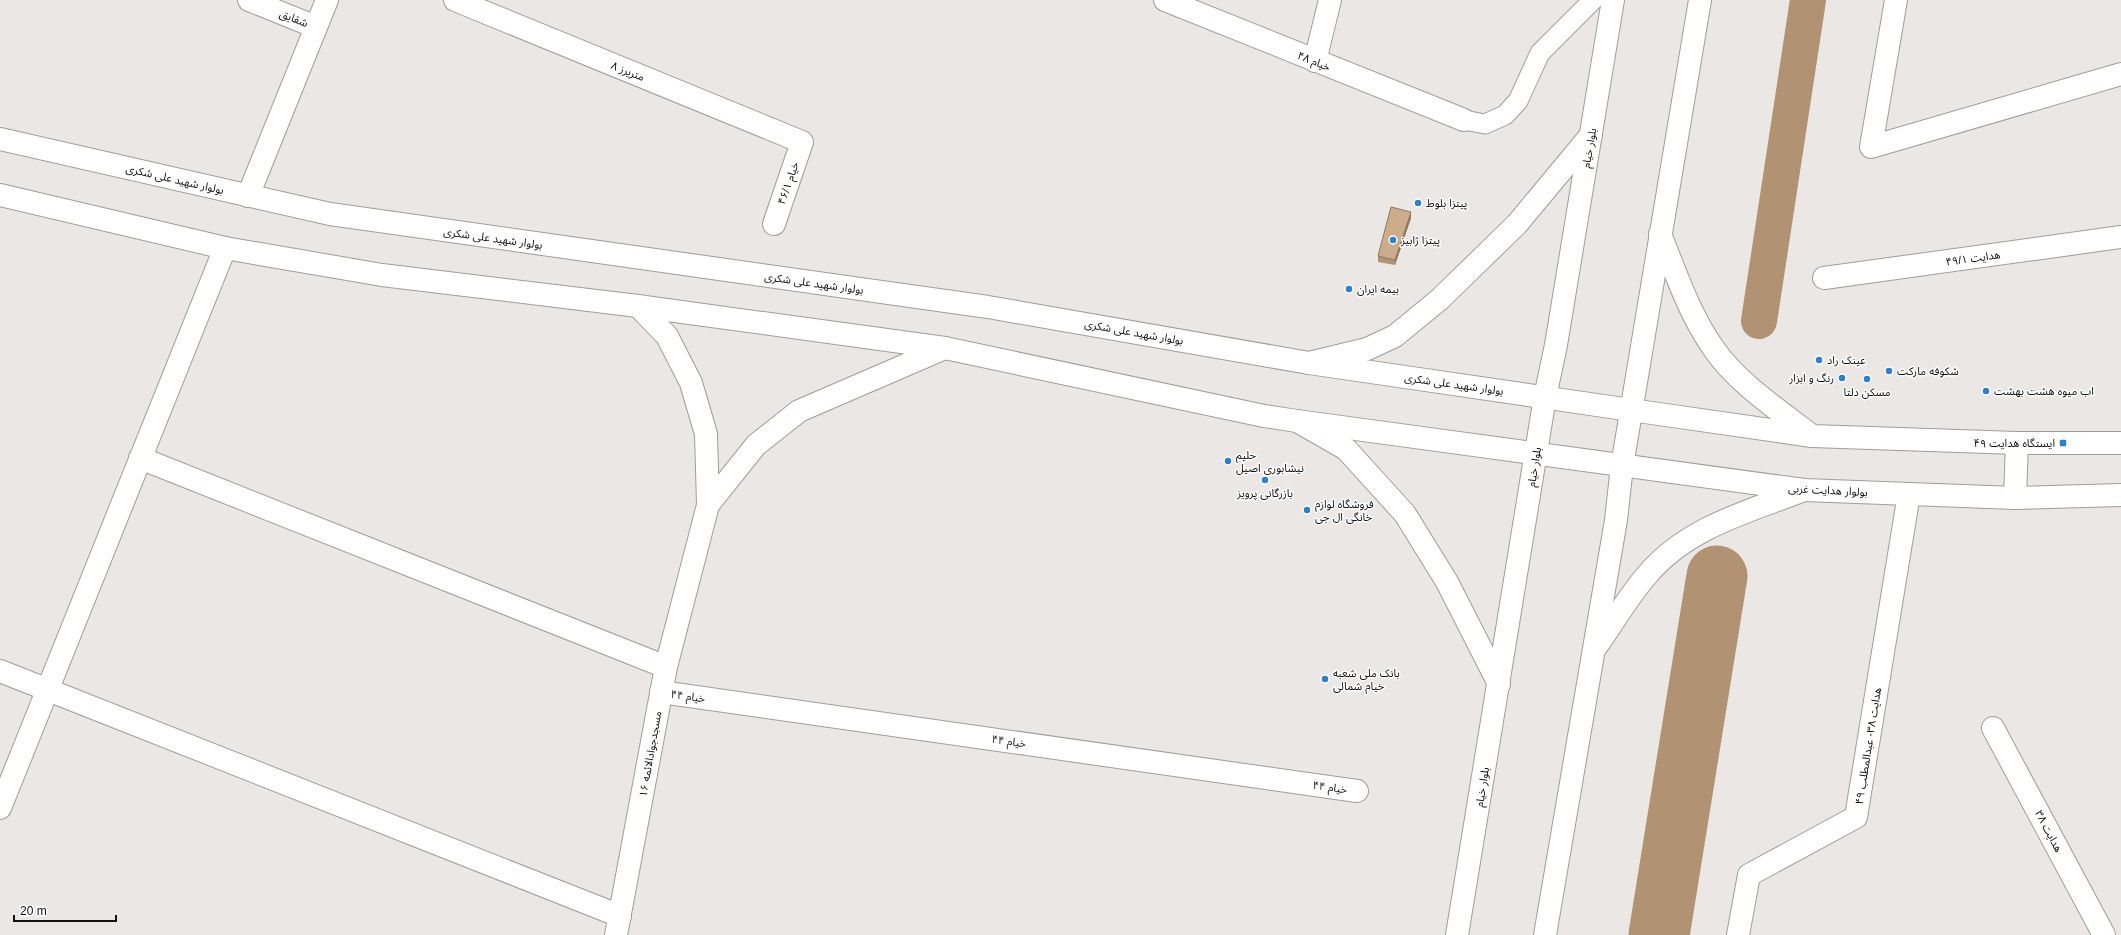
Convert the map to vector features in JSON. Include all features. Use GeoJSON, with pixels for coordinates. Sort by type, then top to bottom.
{"type":"FeatureCollection","features":[{"type":"Feature","properties":{"kind":"main road","name":"شقایق"},"geometry":{"type":"LineString","coordinates":[[249,0],[316,27]]}},
{"type":"Feature","properties":{"kind":"main road"},"geometry":{"type":"LineString","coordinates":[[248,196],[327,0]]}},
{"type":"Feature","properties":{"kind":"main road","name":"۸ متریرز"},"geometry":{"type":"LineString","coordinates":[[455,0],[802,142]]}},
{"type":"Feature","properties":{"kind":"main road","name":"خیام ۴۸"},"geometry":{"type":"LineString","coordinates":[[1165,0],[1464,120]]}},
{"type":"Feature","properties":{"kind":"main road"},"geometry":{"type":"LineString","coordinates":[[1315,61],[1330,0]]}},
{"type":"Feature","properties":{"kind":"main road","name":"بلوار خیام"},"geometry":{"type":"LineString","coordinates":[[1457,935],[1545,397],[1592,134],[1613,0]]}},
{"type":"Feature","properties":{"kind":"main road"},"geometry":{"type":"LineString","coordinates":[[1545,935],[1616,520],[1622,466],[1631,410],[1700,0]]}},
{"type":"Feature","properties":{"kind":"main road"},"geometry":{"type":"LineString","coordinates":[[1896,0],[1871,147],[2121,74]]}},
{"type":"Feature","properties":{"kind":"main road"},"geometry":{"type":"LineString","coordinates":[[1309,363],[1368,349],[1395,336],[1440,299],[1517,224],[1592,134]]}},
{"type":"Feature","properties":{"kind":"main road","name":"بولوار شهید علی شکری"},"geometry":{"type":"LineString","coordinates":[[0,138],[330,214],[988,307],[1309,363],[1631,410]]}},
{"type":"Feature","properties":{"kind":"main road","name":"خیام ۴۶/۱"},"geometry":{"type":"LineString","coordinates":[[774,224],[802,142]]}},
{"type":"Feature","properties":{"kind":"main road"},"geometry":{"type":"LineString","coordinates":[[0,195],[225,248],[382,275],[638,306],[945,348],[1264,416],[1536,454]]}},
{"type":"Feature","properties":{"kind":"main road"},"geometry":{"type":"LineString","coordinates":[[1660,233],[1691,313],[1714,350],[1747,385],[1812,436]]}},
{"type":"Feature","properties":{"kind":"main road","name":"هدایت ۴۹/۱"},"geometry":{"type":"LineString","coordinates":[[1824,278],[2121,238]]}},
{"type":"Feature","properties":{"kind":"main road"},"geometry":{"type":"LineString","coordinates":[[0,808],[225,248]]}},
{"type":"Feature","properties":{"kind":"main road"},"geometry":{"type":"LineString","coordinates":[[638,306],[668,336],[691,383],[706,434],[708,505]]}},
{"type":"Feature","properties":{"kind":"main road"},"geometry":{"type":"LineString","coordinates":[[708,505],[756,445],[799,411],[945,348]]}},
{"type":"Feature","properties":{"kind":"main road"},"geometry":{"type":"LineString","coordinates":[[1631,410],[1812,436],[2018,443],[2121,443]]}},
{"type":"Feature","properties":{"kind":"main road"},"geometry":{"type":"LineString","coordinates":[[1297,421],[1346,449],[1405,514],[1447,582],[1499,684]]}},
{"type":"Feature","properties":{"kind":"main road"},"geometry":{"type":"LineString","coordinates":[[2015,498],[2018,443]]}},
{"type":"Feature","properties":{"kind":"main road","name":"بولوار هدایت غربی"},"geometry":{"type":"LineString","coordinates":[[1536,454],[1804,490],[2015,498],[2121,495]]}},
{"type":"Feature","properties":{"kind":"main road"},"geometry":{"type":"LineString","coordinates":[[140,458],[666,667]]}},
{"type":"Feature","properties":{"kind":"main road"},"geometry":{"type":"LineString","coordinates":[[1593,651],[1648,574],[1679,545],[1708,527],[1804,490]]}},
{"type":"Feature","properties":{"kind":"main road","name":"هدایت ۳۸- عبدالمطلب ۴۹"},"geometry":{"type":"LineString","coordinates":[[1738,935],[1749,875],[1856,816],[1909,494]]}},
{"type":"Feature","properties":{"kind":"main road","name":"مسجدجوادالائمه ۱۶"},"geometry":{"type":"LineString","coordinates":[[618,925],[666,667],[708,505]]}},
{"type":"Feature","properties":{"kind":"main road"},"geometry":{"type":"LineString","coordinates":[[0,671],[618,925]]}},
{"type":"Feature","properties":{"kind":"main road","name":"خیام ۴۴"},"geometry":{"type":"LineString","coordinates":[[661,692],[1358,791]]}},
{"type":"Feature","properties":{"kind":"main road","name":"هدایت ۳۸"},"geometry":{"type":"LineString","coordinates":[[1993,728],[2104,935]]}},
{"type":"Feature","properties":{"kind":"lane"},"geometry":{"type":"LineString","coordinates":[[1464,120],[1485,124],[1505,115],[1518,101],[1540,53],[1592,0]]}},
{"type":"Feature","properties":{"kind":"building","name":"پیتزا ژابیز"},"geometry":{"type":"Polygon","coordinates":[[[1391,207],[1411,212],[1395,260],[1378,256],[1391,207]]]}},
{"type":"Feature","properties":{"kind":"waterway"},"geometry":{"type":"LineString","coordinates":[[1759,321],[1808,0]]}},
{"type":"Feature","properties":{"kind":"waterway"},"geometry":{"type":"LineString","coordinates":[[1659,935],[1717,576]]}},
{"type":"Feature","properties":{"kind":"place","name":"پیتزا بلوط"},"geometry":{"type":"Point","coordinates":[1418,203]}},
{"type":"Feature","properties":{"kind":"place","name":"پیتزا ژابیز"},"geometry":{"type":"Point","coordinates":[1393,240]}},
{"type":"Feature","properties":{"kind":"place","name":"بیمه ایران"},"geometry":{"type":"Point","coordinates":[1349,289]}},
{"type":"Feature","properties":{"kind":"place","name":"عینک راد"},"geometry":{"type":"Point","coordinates":[1819,360]}},
{"type":"Feature","properties":{"kind":"place","name":"شکوفه مارکت"},"geometry":{"type":"Point","coordinates":[1889,371]}},
{"type":"Feature","properties":{"kind":"place","name":"رنگ و ابزار"},"geometry":{"type":"Point","coordinates":[1842,378]}},
{"type":"Feature","properties":{"kind":"place","name":"مسکن دلتا"},"geometry":{"type":"Point","coordinates":[1867,379]}},
{"type":"Feature","properties":{"kind":"place","name":"اب میوه هشت بهشت"},"geometry":{"type":"Point","coordinates":[1986,391]}},
{"type":"Feature","properties":{"kind":"place","name":"ایستگاه هدایت ۴۹"},"geometry":{"type":"Point","coordinates":[2063,443]}},
{"type":"Feature","properties":{"kind":"place","name":"حلیم نیشابوری اصیل"},"geometry":{"type":"Point","coordinates":[1228,461]}},
{"type":"Feature","properties":{"kind":"place","name":"بازرگانی پرویز"},"geometry":{"type":"Point","coordinates":[1265,480]}},
{"type":"Feature","properties":{"kind":"place","name":"فروشگاه لوازم خانگی ال جی"},"geometry":{"type":"Point","coordinates":[1307,510]}},
{"type":"Feature","properties":{"kind":"place","name":"بانک ملی شعبه خیام شمالی"},"geometry":{"type":"Point","coordinates":[1325,679]}}]}
